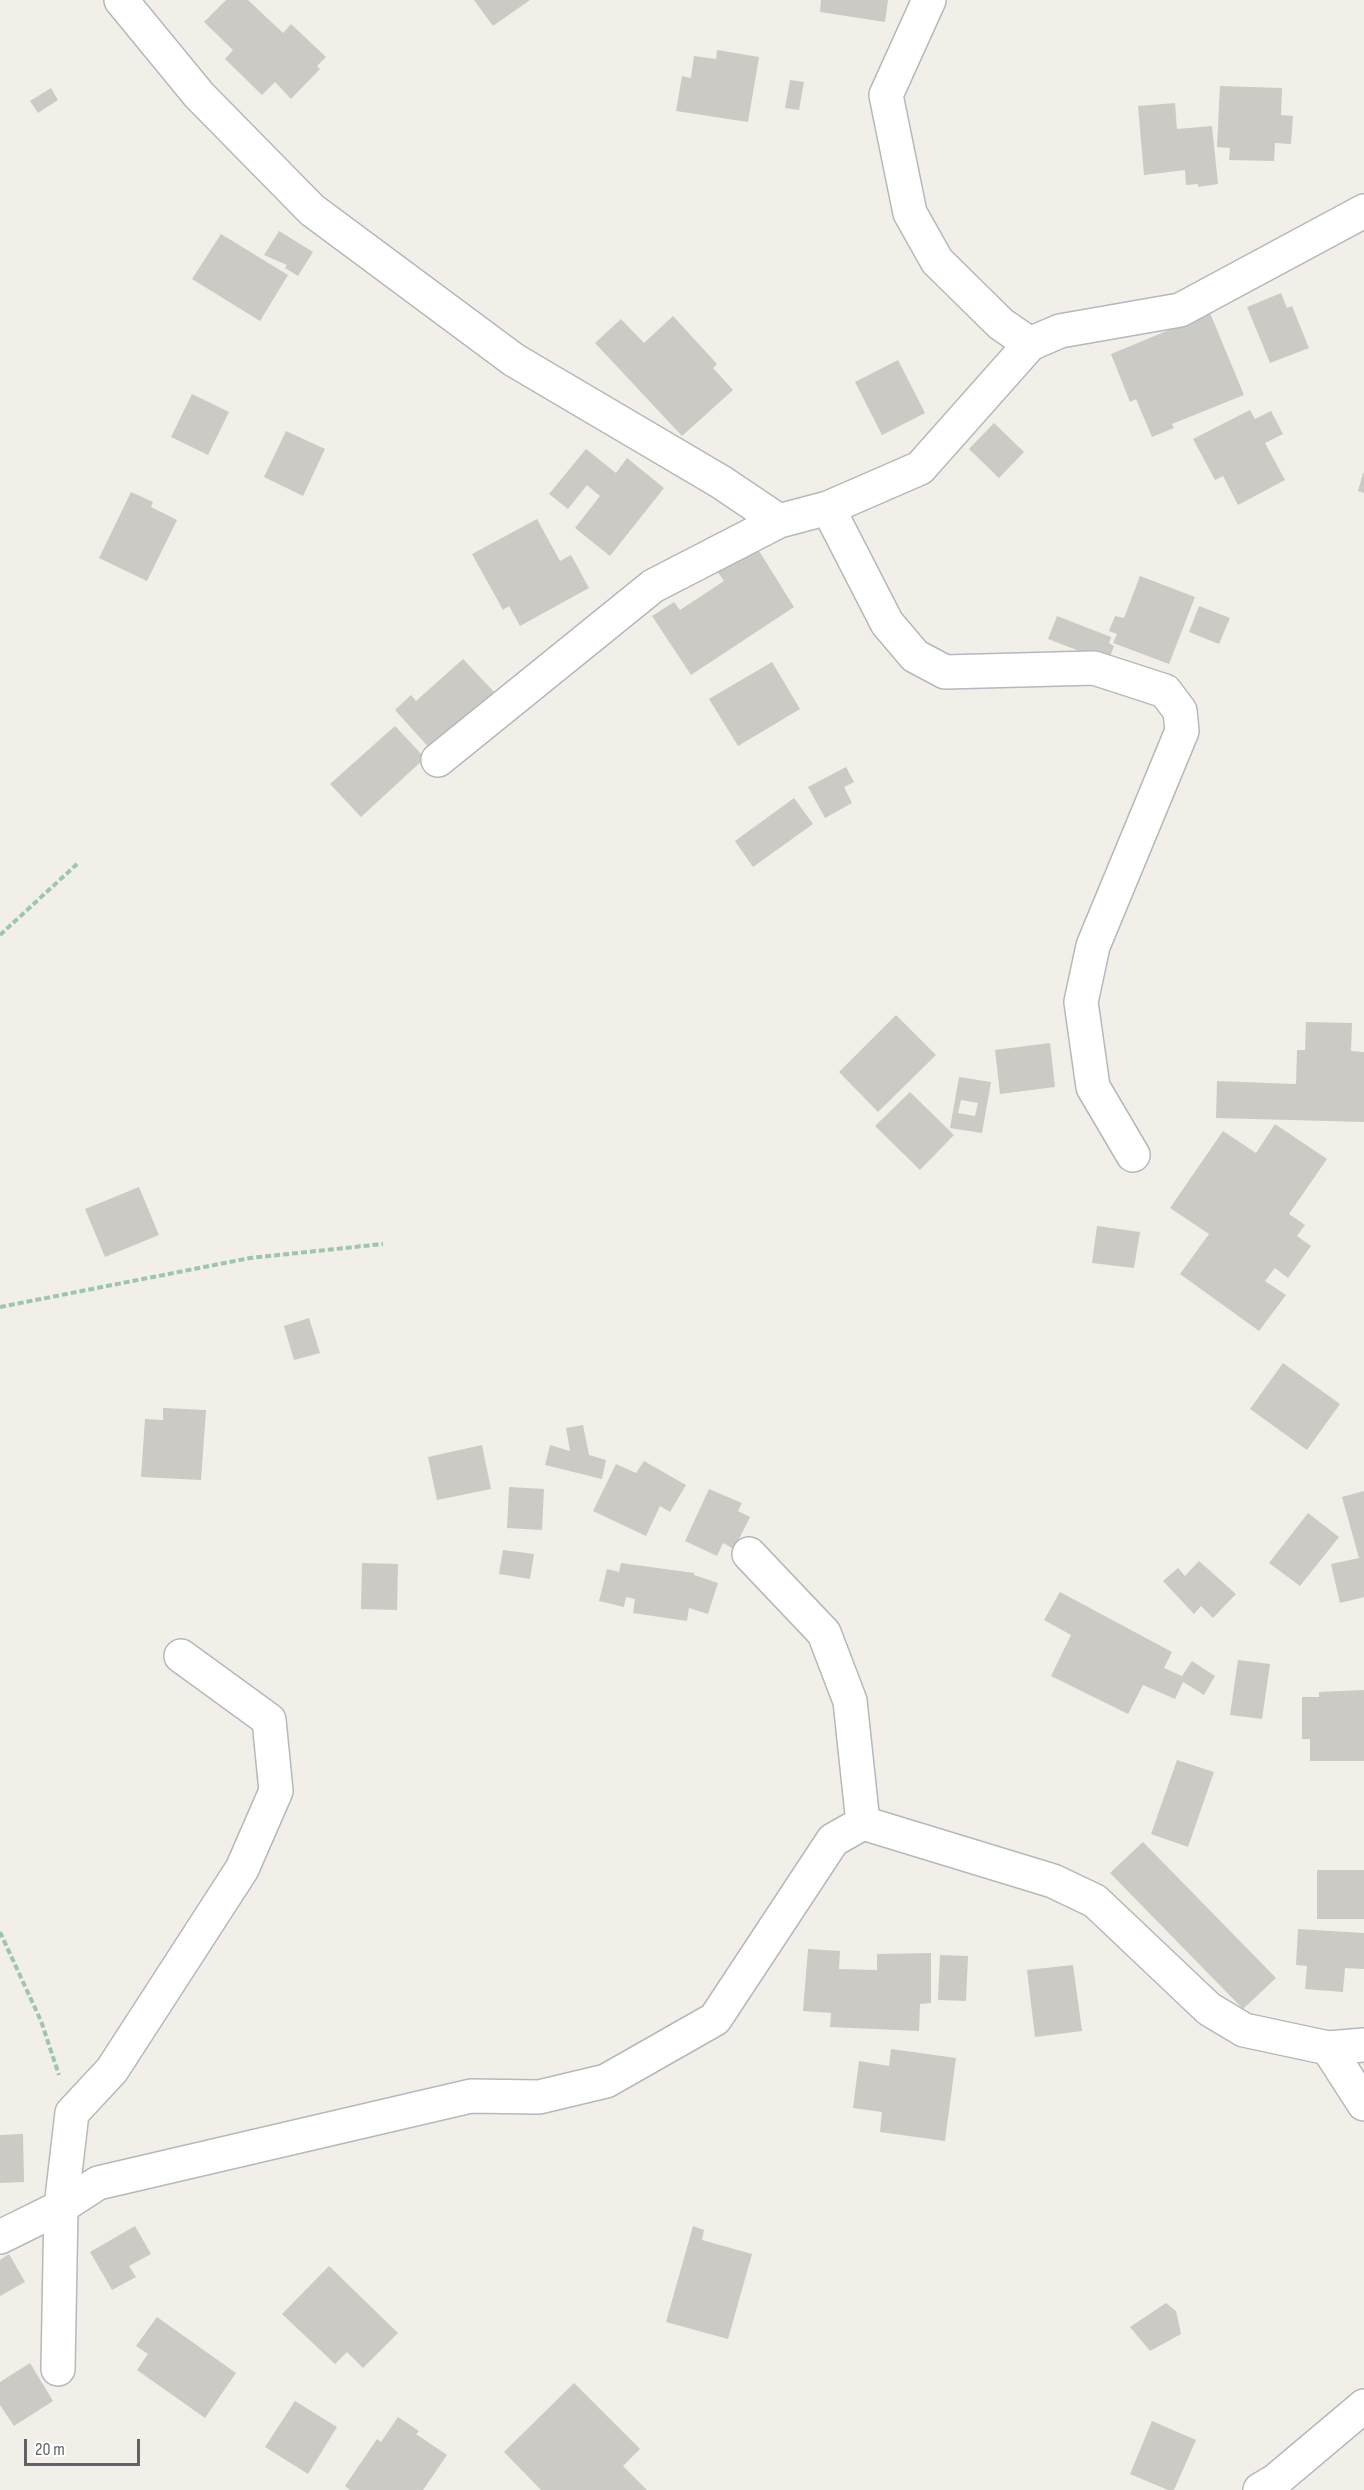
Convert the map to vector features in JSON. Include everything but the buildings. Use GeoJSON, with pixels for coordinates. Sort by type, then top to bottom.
{"type":"FeatureCollection","features":[{"type":"Feature","properties":{"kind":"street"},"geometry":{"type":"LineString","coordinates":[[121,0],[199,95],[312,210],[514,360],[722,482],[779,521]]}},
{"type":"Feature","properties":{"kind":"street"},"geometry":{"type":"LineString","coordinates":[[929,0],[886,94],[910,213],[938,261],[1001,324],[1030,344]]}},
{"type":"Feature","properties":{"kind":"street"},"geometry":{"type":"LineString","coordinates":[[438,760],[653,586],[779,521],[828,508],[920,468],[1030,344],[1060,331],[1180,310],[1364,211]]}},
{"type":"Feature","properties":{"kind":"street"},"geometry":{"type":"LineString","coordinates":[[828,508],[887,623],[915,656],[945,672],[1094,668],[1165,691],[1180,711],[1182,731],[1093,946],[1081,1002],[1093,1087],[1133,1155]]}},
{"type":"Feature","properties":{"kind":"street"},"geometry":{"type":"LineString","coordinates":[[749,1554],[824,1634],[850,1701],[863,1823]]}},
{"type":"Feature","properties":{"kind":"street"},"geometry":{"type":"LineString","coordinates":[[58,2369],[61,2207],[72,2113],[112,2070],[242,1869],[276,1791],[269,1720],[181,1656]]}},
{"type":"Feature","properties":{"kind":"street"},"geometry":{"type":"LineString","coordinates":[[0,2237],[61,2207],[98,2183],[471,2096],[539,2097],[606,2081],[715,2019],[834,1840],[863,1823],[1053,1881],[1095,1901],[1209,2009],[1244,2030],[1328,2048],[1364,2045]]}},
{"type":"Feature","properties":{"kind":"street"},"geometry":{"type":"LineString","coordinates":[[1328,2048],[1364,2104]]}},
{"type":"Feature","properties":{"kind":"street"},"geometry":{"type":"LineString","coordinates":[[1260,2490],[1275,2481],[1364,2406]]}},
{"type":"Feature","properties":{"kind":"path"},"geometry":{"type":"LineString","coordinates":[[0,935],[77,864]]}},
{"type":"Feature","properties":{"kind":"path"},"geometry":{"type":"LineString","coordinates":[[0,1307],[250,1258],[383,1244]]}},
{"type":"Feature","properties":{"kind":"path"},"geometry":{"type":"LineString","coordinates":[[0,1932],[40,2021],[72,2113]]}}]}
